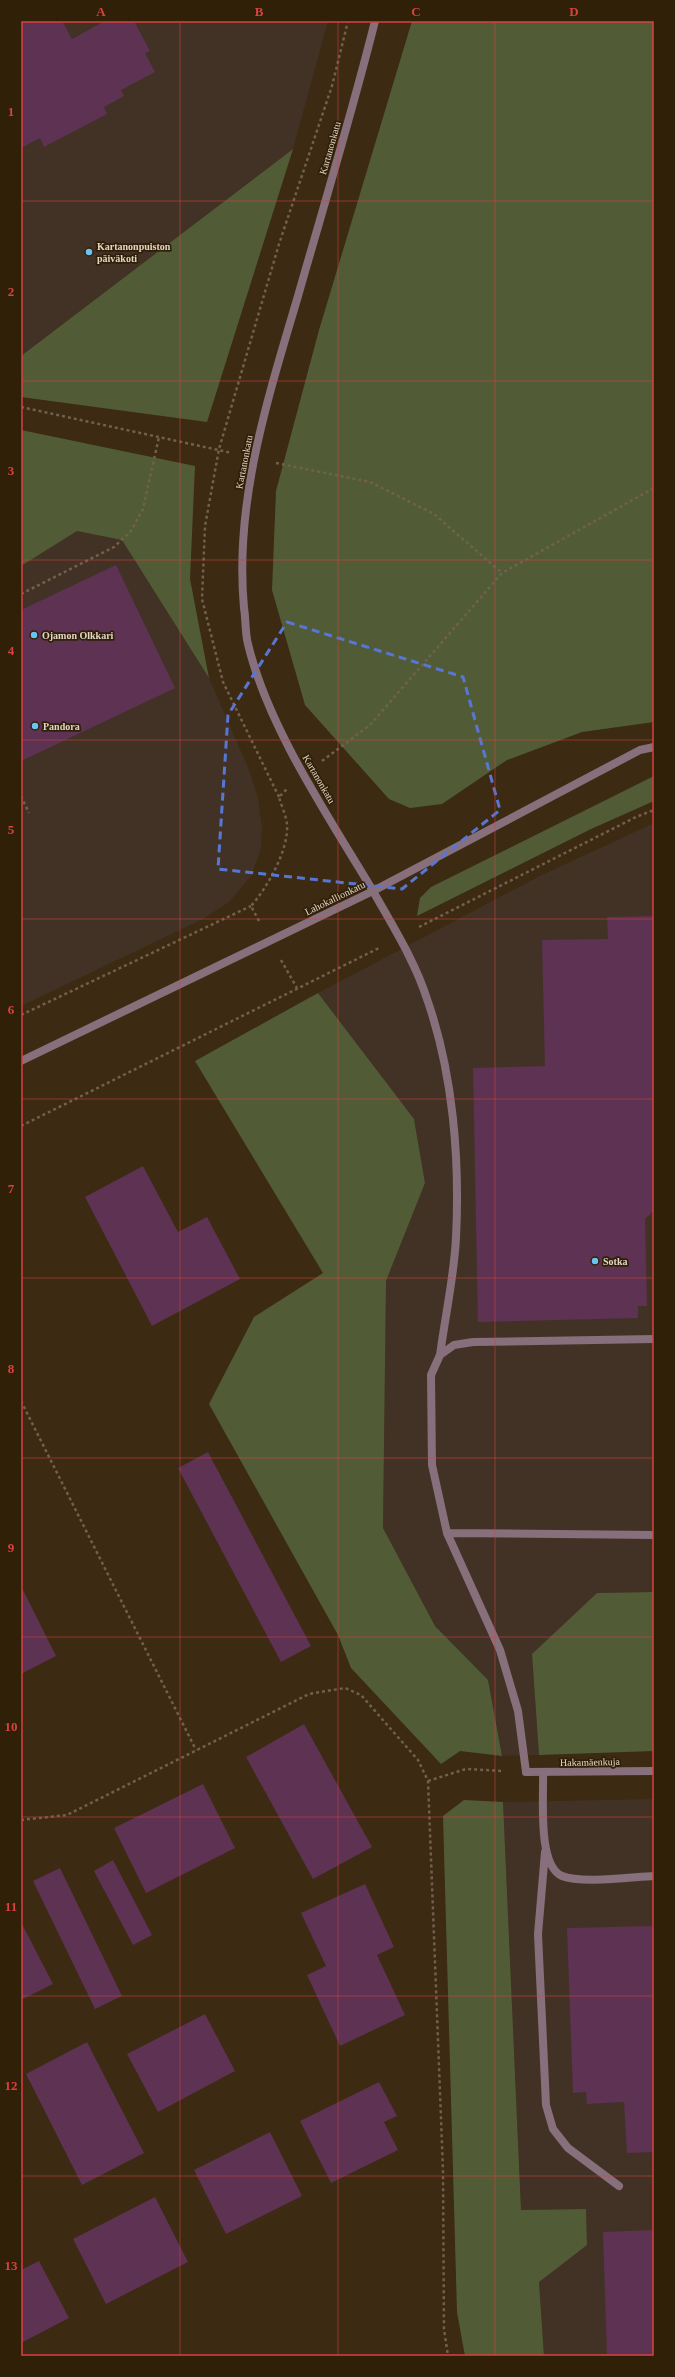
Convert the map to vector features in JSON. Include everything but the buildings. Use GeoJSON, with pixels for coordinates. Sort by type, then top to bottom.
{"type":"FeatureCollection","features":[{"type":"Feature","properties":{"kind":"street","name":"Kartanonkatu"},"geometry":{"type":"LineString","coordinates":[[375,21],[274,378],[254,458],[243,521],[242,582],[248,644],[271,711],[304,774],[399,937],[427,997],[442,1048],[454,1129],[456,1239],[440,1355],[431,1375],[432,1465],[447,1533],[500,1650],[518,1711],[526,1772]]}},
{"type":"Feature","properties":{"kind":"street","name":"Lahokallionkatu"},"geometry":{"type":"LineString","coordinates":[[21,1061],[373,891],[640,750],[654,747]]}},
{"type":"Feature","properties":{"kind":"street"},"geometry":{"type":"LineString","coordinates":[[440,1355],[454,1345],[473,1342],[654,1339]]}},
{"type":"Feature","properties":{"kind":"street"},"geometry":{"type":"LineString","coordinates":[[447,1533],[654,1535]]}},
{"type":"Feature","properties":{"kind":"street","name":"Hakamäenkuja"},"geometry":{"type":"LineString","coordinates":[[526,1772],[654,1771]]}},
{"type":"Feature","properties":{"kind":"street"},"geometry":{"type":"LineString","coordinates":[[543,1772],[545,1852],[538,1934],[546,2106],[553,2129],[568,2148],[619,2186]]}},
{"type":"Feature","properties":{"kind":"street"},"geometry":{"type":"LineString","coordinates":[[545,1852],[552,1867],[562,1876],[579,1880],[654,1876]]}},
{"type":"Feature","properties":{"kind":"path"},"geometry":{"type":"LineString","coordinates":[[21,594],[114,547],[131,532],[143,509],[158,437]]}},
{"type":"Feature","properties":{"kind":"path"},"geometry":{"type":"LineString","coordinates":[[21,1015],[251,906],[266,888],[281,855],[287,825],[279,797],[304,774],[370,725],[502,573],[654,488]]}},
{"type":"Feature","properties":{"kind":"path"},"geometry":{"type":"LineString","coordinates":[[21,796],[29,813]]}},
{"type":"Feature","properties":{"kind":"path"},"geometry":{"type":"LineString","coordinates":[[21,1126],[636,817],[654,810]]}},
{"type":"Feature","properties":{"kind":"path"},"geometry":{"type":"LineString","coordinates":[[251,906],[298,988]]}},
{"type":"Feature","properties":{"kind":"path"},"geometry":{"type":"LineString","coordinates":[[21,1401],[196,1750]]}},
{"type":"Feature","properties":{"kind":"path"},"geometry":{"type":"LineString","coordinates":[[21,1820],[67,1815],[309,1694],[345,1688],[361,1695],[418,1760],[428,1781],[443,2170],[444,2329],[448,2356]]}},
{"type":"Feature","properties":{"kind":"path"},"geometry":{"type":"LineString","coordinates":[[428,1781],[466,1769],[526,1772]]}},
{"type":"Feature","properties":{"kind":"highlighted area"},"geometry":{"type":"Polygon","coordinates":[[[287,622],[463,677],[500,810],[402,889],[218,869],[228,715],[287,622]]]}},
{"type":"Feature","properties":{"kind":"shaded area","name":"Kartanonpuiston päiväkoti"},"geometry":{"type":"Polygon","coordinates":[[[21,21],[328,21],[293,149],[21,356],[21,21]]]}},
{"type":"Feature","properties":{"kind":"shaded area"},"geometry":{"type":"Polygon","coordinates":[[[77,531],[122,540],[209,678],[247,765],[258,798],[262,827],[261,849],[251,876],[230,901],[205,918],[21,1006],[21,566],[77,531]]]}},
{"type":"Feature","properties":{"kind":"shaded area"},"geometry":{"type":"Polygon","coordinates":[[[654,823],[654,1592],[597,1593],[532,1654],[539,1755],[502,1756],[488,1680],[435,1626],[383,1528],[386,1281],[425,1183],[414,1119],[318,993],[540,876],[654,823]]]}},
{"type":"Feature","properties":{"kind":"shaded area"},"geometry":{"type":"Polygon","coordinates":[[[654,1799],[654,2356],[544,2356],[539,2281],[587,2245],[586,2209],[521,2210],[503,1802],[654,1799]]]}},
{"type":"Feature","properties":{"kind":"green space"},"geometry":{"type":"Polygon","coordinates":[[[412,21],[654,21],[654,722],[582,732],[507,760],[442,804],[410,808],[389,799],[305,705],[272,590],[276,491],[319,330],[412,21]]]}},
{"type":"Feature","properties":{"kind":"green space"},"geometry":{"type":"Polygon","coordinates":[[[293,149],[207,422],[21,397],[21,356],[293,149]]]}},
{"type":"Feature","properties":{"kind":"green space"},"geometry":{"type":"Polygon","coordinates":[[[21,430],[195,466],[190,579],[209,678],[122,540],[77,531],[21,566],[21,430]]]}},
{"type":"Feature","properties":{"kind":"green space"},"geometry":{"type":"Polygon","coordinates":[[[654,776],[654,801],[591,829],[417,916],[420,898],[431,887],[654,776]]]}},
{"type":"Feature","properties":{"kind":"green space"},"geometry":{"type":"Polygon","coordinates":[[[318,993],[414,1119],[425,1183],[386,1281],[383,1528],[435,1626],[488,1680],[502,1756],[460,1751],[441,1764],[351,1668],[338,1635],[209,1404],[254,1317],[323,1273],[195,1061],[318,993]]]}},
{"type":"Feature","properties":{"kind":"green space"},"geometry":{"type":"Polygon","coordinates":[[[654,1592],[654,1751],[539,1755],[532,1654],[597,1593],[654,1592]]]}},
{"type":"Feature","properties":{"kind":"green space"},"geometry":{"type":"Polygon","coordinates":[[[464,1800],[503,1802],[521,2210],[586,2209],[587,2245],[539,2282],[544,2356],[465,2356],[457,2312],[443,1816],[464,1800]]]}},
{"type":"Feature","properties":{"kind":"place","name":"Kartanonpuiston päiväkoti"},"geometry":{"type":"Point","coordinates":[89,252]}},
{"type":"Feature","properties":{"kind":"place","name":"Ojamon Olkkari"},"geometry":{"type":"Point","coordinates":[34,635]}},
{"type":"Feature","properties":{"kind":"place","name":"Pandora"},"geometry":{"type":"Point","coordinates":[35,726]}},
{"type":"Feature","properties":{"kind":"place","name":"Sotka"},"geometry":{"type":"Point","coordinates":[595,1261]}}]}
